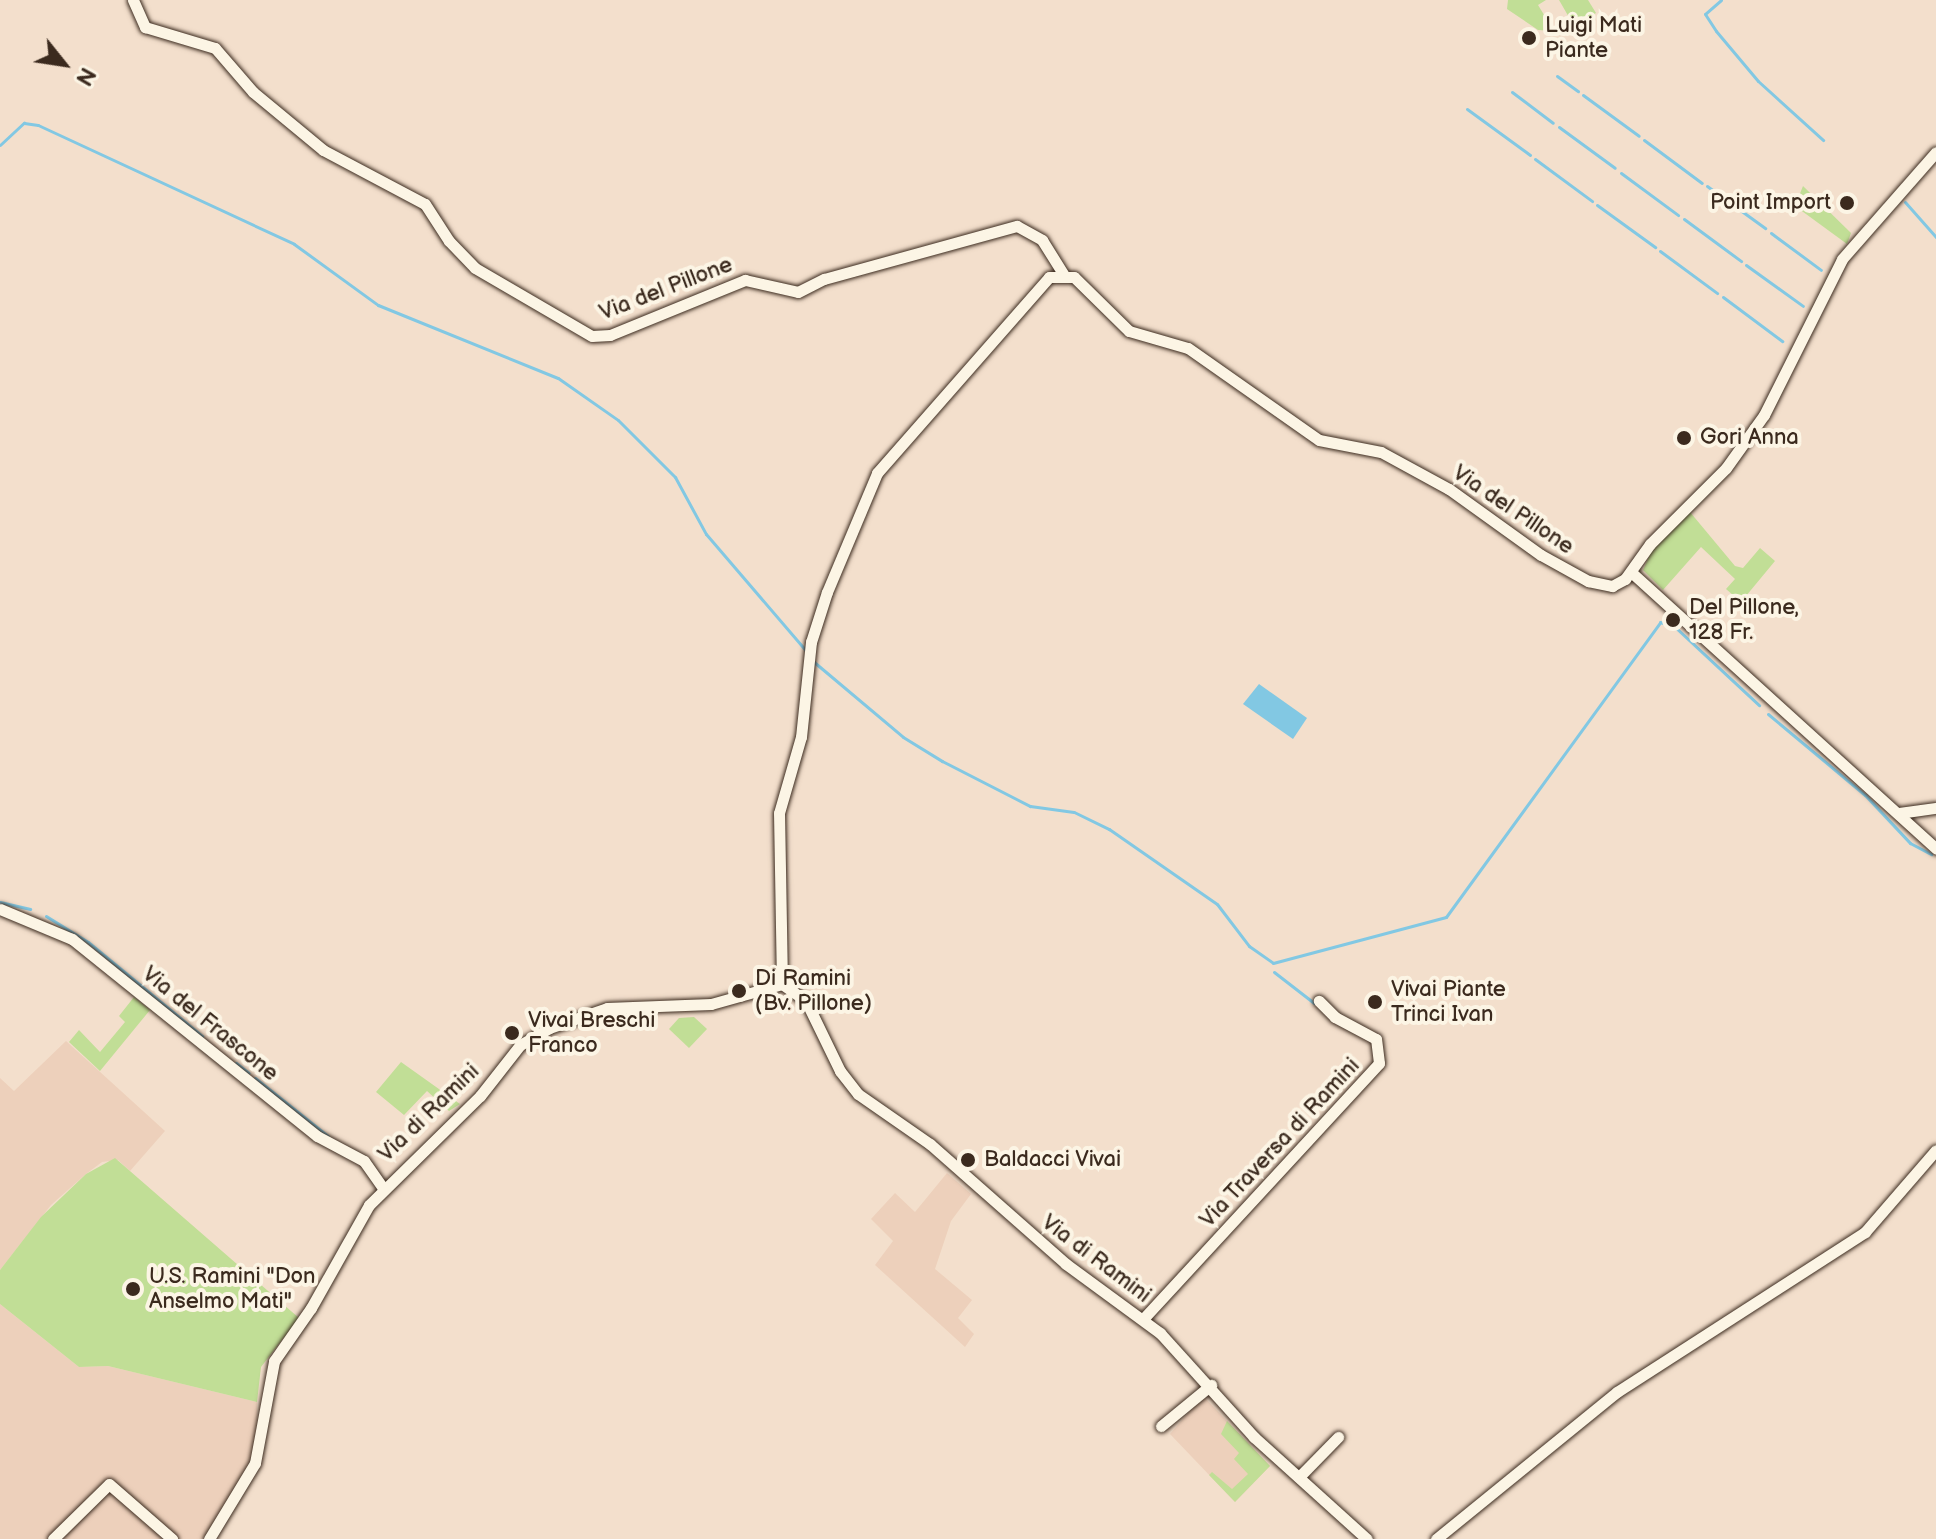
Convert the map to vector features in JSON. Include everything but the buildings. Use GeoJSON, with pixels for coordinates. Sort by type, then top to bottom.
{"type":"FeatureCollection","features":[{"type":"Feature","properties":{"kind":"street","name":"Via del Pillone"},"geometry":{"type":"LineString","coordinates":[[133,0],[145,27],[215,48],[253,92],[323,150],[425,204],[449,241],[475,268],[592,336],[610,335],[745,280],[798,292],[824,279],[1017,226],[1042,240],[1063,274],[1074,277],[1129,331],[1188,348],[1319,440],[1374,449],[1399,461],[1584,579],[1612,586],[1631,572]]}},
{"type":"Feature","properties":{"kind":"street"},"geometry":{"type":"LineString","coordinates":[[1936,152],[1842,259],[1771,403],[1730,463],[1650,544],[1631,572],[1737,673],[1899,813],[1936,849]]}},
{"type":"Feature","properties":{"kind":"street"},"geometry":{"type":"LineString","coordinates":[[782,984],[779,819],[801,737],[811,642],[872,480],[1042,284],[1063,274]]}},
{"type":"Feature","properties":{"kind":"street"},"geometry":{"type":"LineString","coordinates":[[1899,813],[1936,808]]}},
{"type":"Feature","properties":{"kind":"street","name":"Via del Frascone"},"geometry":{"type":"LineString","coordinates":[[0,909],[72,939],[298,1122],[364,1161],[382,1187]]}},
{"type":"Feature","properties":{"kind":"street","name":"Via di Ramini"},"geometry":{"type":"LineString","coordinates":[[209,1539],[255,1463],[274,1361],[382,1187],[480,1096],[520,1045],[549,1028],[623,1005],[711,1004],[782,984],[806,1001],[840,1071],[862,1098],[925,1140],[1066,1264],[1143,1319],[1211,1385],[1254,1437],[1367,1539]]}},
{"type":"Feature","properties":{"kind":"street","name":"Via Traversa di Ramini"},"geometry":{"type":"LineString","coordinates":[[1143,1319],[1378,1066],[1382,1051],[1376,1039],[1335,1017],[1319,1001]]}},
{"type":"Feature","properties":{"kind":"street"},"geometry":{"type":"LineString","coordinates":[[1436,1539],[1617,1392],[1872,1227],[1936,1150]]}},
{"type":"Feature","properties":{"kind":"street"},"geometry":{"type":"LineString","coordinates":[[1161,1426],[1211,1385]]}},
{"type":"Feature","properties":{"kind":"street"},"geometry":{"type":"LineString","coordinates":[[1299,1477],[1338,1437]]}},
{"type":"Feature","properties":{"kind":"street"},"geometry":{"type":"LineString","coordinates":[[53,1539],[109,1484],[172,1539]]}},
{"type":"Feature","properties":{"kind":"shaded area"},"geometry":{"type":"Polygon","coordinates":[[[66,1041],[165,1131],[130,1171],[118,1160],[102,1162],[86,1174],[51,1205],[0,1270],[0,1078],[14,1091],[66,1041]]]}},
{"type":"Feature","properties":{"kind":"shaded area"},"geometry":{"type":"Polygon","coordinates":[[[947,1173],[971,1194],[951,1221],[935,1269],[972,1300],[958,1318],[974,1334],[965,1347],[875,1265],[893,1241],[871,1219],[895,1193],[915,1212],[947,1173]]]}},
{"type":"Feature","properties":{"kind":"shaded area"},"geometry":{"type":"Polygon","coordinates":[[[0,1304],[79,1367],[108,1366],[257,1402],[258,1441],[251,1463],[204,1539],[0,1539],[0,1304]]]}},
{"type":"Feature","properties":{"kind":"shaded area"},"geometry":{"type":"Polygon","coordinates":[[[1203,1396],[1270,1466],[1235,1502],[1170,1434],[1203,1396]]]}},
{"type":"Feature","properties":{"kind":"green space"},"geometry":{"type":"Polygon","coordinates":[[[1508,0],[1546,0],[1538,5],[1554,31],[1538,30],[1507,9],[1508,0]]]}},
{"type":"Feature","properties":{"kind":"green space"},"geometry":{"type":"Polygon","coordinates":[[[1559,0],[1588,0],[1596,13],[1561,33],[1557,27],[1570,19],[1559,0]]]}},
{"type":"Feature","properties":{"kind":"green space"},"geometry":{"type":"Polygon","coordinates":[[[1803,186],[1851,233],[1847,244],[1795,206],[1803,186]]]}},
{"type":"Feature","properties":{"kind":"green space"},"geometry":{"type":"Polygon","coordinates":[[[1690,512],[1735,566],[1743,568],[1760,548],[1775,561],[1741,602],[1726,589],[1735,579],[1701,547],[1663,590],[1643,570],[1654,545],[1690,512]]]}},
{"type":"Feature","properties":{"kind":"green space"},"geometry":{"type":"Polygon","coordinates":[[[134,997],[150,1010],[100,1071],[69,1042],[79,1030],[100,1052],[125,1022],[119,1016],[134,997]]]}},
{"type":"Feature","properties":{"kind":"green space"},"geometry":{"type":"Polygon","coordinates":[[[694,1017],[707,1029],[689,1048],[669,1029],[679,1018],[694,1017]]]}},
{"type":"Feature","properties":{"kind":"green space"},"geometry":{"type":"Polygon","coordinates":[[[401,1062],[460,1104],[449,1111],[427,1091],[404,1115],[376,1092],[401,1062]]]}},
{"type":"Feature","properties":{"kind":"green space","name":"U.S. Ramini \"Don Anselmo Mati\""},"geometry":{"type":"Polygon","coordinates":[[[115,1158],[299,1318],[261,1367],[257,1402],[108,1366],[79,1367],[0,1304],[0,1270],[41,1217],[86,1174],[115,1158]]]}},
{"type":"Feature","properties":{"kind":"green space"},"geometry":{"type":"Polygon","coordinates":[[[1227,1421],[1270,1466],[1235,1502],[1209,1475],[1212,1472],[1232,1489],[1248,1474],[1234,1459],[1239,1453],[1221,1434],[1227,1421]]]}},
{"type":"Feature","properties":{"kind":"water"},"geometry":{"type":"Polygon","coordinates":[[[1259,684],[1307,718],[1293,739],[1243,704],[1259,684]]]}},
{"type":"Feature","properties":{"kind":"waterway"},"geometry":{"type":"LineString","coordinates":[[1721,0],[1705,14],[1716,31],[1758,81],[1823,140]]}},
{"type":"Feature","properties":{"kind":"waterway"},"geometry":{"type":"LineString","coordinates":[[1557,76],[1578,91]]}},
{"type":"Feature","properties":{"kind":"waterway"},"geometry":{"type":"LineString","coordinates":[[1512,92],[1553,123]]}},
{"type":"Feature","properties":{"kind":"waterway"},"geometry":{"type":"LineString","coordinates":[[1583,95],[1639,136]]}},
{"type":"Feature","properties":{"kind":"waterway"},"geometry":{"type":"LineString","coordinates":[[1467,109],[1530,155]]}},
{"type":"Feature","properties":{"kind":"waterway"},"geometry":{"type":"LineString","coordinates":[[0,145],[24,123],[38,125],[294,244],[378,305],[558,378],[618,420],[675,477],[706,534],[807,652]]}},
{"type":"Feature","properties":{"kind":"waterway"},"geometry":{"type":"LineString","coordinates":[[1559,127],[1615,168]]}},
{"type":"Feature","properties":{"kind":"waterway"},"geometry":{"type":"LineString","coordinates":[[1644,140],[1702,183]]}},
{"type":"Feature","properties":{"kind":"waterway"},"geometry":{"type":"LineString","coordinates":[[1535,159],[1592,201]]}},
{"type":"Feature","properties":{"kind":"waterway"},"geometry":{"type":"LineString","coordinates":[[1621,173],[1678,215]]}},
{"type":"Feature","properties":{"kind":"waterway"},"geometry":{"type":"LineString","coordinates":[[1707,186],[1765,228]]}},
{"type":"Feature","properties":{"kind":"waterway"},"geometry":{"type":"LineString","coordinates":[[1905,202],[1936,237]]}},
{"type":"Feature","properties":{"kind":"waterway"},"geometry":{"type":"LineString","coordinates":[[1597,205],[1655,247]]}},
{"type":"Feature","properties":{"kind":"waterway"},"geometry":{"type":"LineString","coordinates":[[1684,219],[1741,261]]}},
{"type":"Feature","properties":{"kind":"waterway"},"geometry":{"type":"LineString","coordinates":[[1771,233],[1821,270]]}},
{"type":"Feature","properties":{"kind":"waterway"},"geometry":{"type":"LineString","coordinates":[[1660,251],[1717,293]]}},
{"type":"Feature","properties":{"kind":"waterway"},"geometry":{"type":"LineString","coordinates":[[1746,265],[1803,306]]}},
{"type":"Feature","properties":{"kind":"waterway"},"geometry":{"type":"LineString","coordinates":[[1723,297],[1782,341]]}},
{"type":"Feature","properties":{"kind":"waterway"},"geometry":{"type":"LineString","coordinates":[[814,662],[903,737],[942,761],[1030,806],[1074,812],[1109,829],[1217,904],[1249,946],[1273,963],[1446,917],[1660,622],[1675,627],[1759,705]]}},
{"type":"Feature","properties":{"kind":"waterway"},"geometry":{"type":"LineString","coordinates":[[1768,714],[1865,795],[1910,843],[1931,854]]}},
{"type":"Feature","properties":{"kind":"waterway"},"geometry":{"type":"LineString","coordinates":[[0,902],[30,909]]}},
{"type":"Feature","properties":{"kind":"waterway"},"geometry":{"type":"LineString","coordinates":[[46,916],[88,942],[202,1036]]}},
{"type":"Feature","properties":{"kind":"waterway"},"geometry":{"type":"LineString","coordinates":[[1274,972],[1314,1003]]}},
{"type":"Feature","properties":{"kind":"waterway"},"geometry":{"type":"LineString","coordinates":[[236,1063],[249,1073]]}},
{"type":"Feature","properties":{"kind":"waterway"},"geometry":{"type":"LineString","coordinates":[[255,1078],[328,1136]]}},
{"type":"Feature","properties":{"kind":"place","name":"Luigi Mati Piante"},"geometry":{"type":"Point","coordinates":[1529,38]}},
{"type":"Feature","properties":{"kind":"place","name":"Point Import"},"geometry":{"type":"Point","coordinates":[1847,203]}},
{"type":"Feature","properties":{"kind":"place","name":"Gori Anna"},"geometry":{"type":"Point","coordinates":[1684,438]}},
{"type":"Feature","properties":{"kind":"place","name":"Del Pillone, 128 Fr."},"geometry":{"type":"Point","coordinates":[1673,620]}},
{"type":"Feature","properties":{"kind":"place","name":"Di Ramini (Bv. Pillone)"},"geometry":{"type":"Point","coordinates":[739,991]}},
{"type":"Feature","properties":{"kind":"place","name":"Vivai Piante Trinci Ivan"},"geometry":{"type":"Point","coordinates":[1375,1002]}},
{"type":"Feature","properties":{"kind":"place","name":"Vivai Breschi Franco"},"geometry":{"type":"Point","coordinates":[512,1033]}},
{"type":"Feature","properties":{"kind":"place","name":"Baldacci Vivai"},"geometry":{"type":"Point","coordinates":[968,1160]}},
{"type":"Feature","properties":{"kind":"place","name":"U.S. Ramini \"Don Anselmo Mati\""},"geometry":{"type":"Point","coordinates":[133,1289]}}]}
